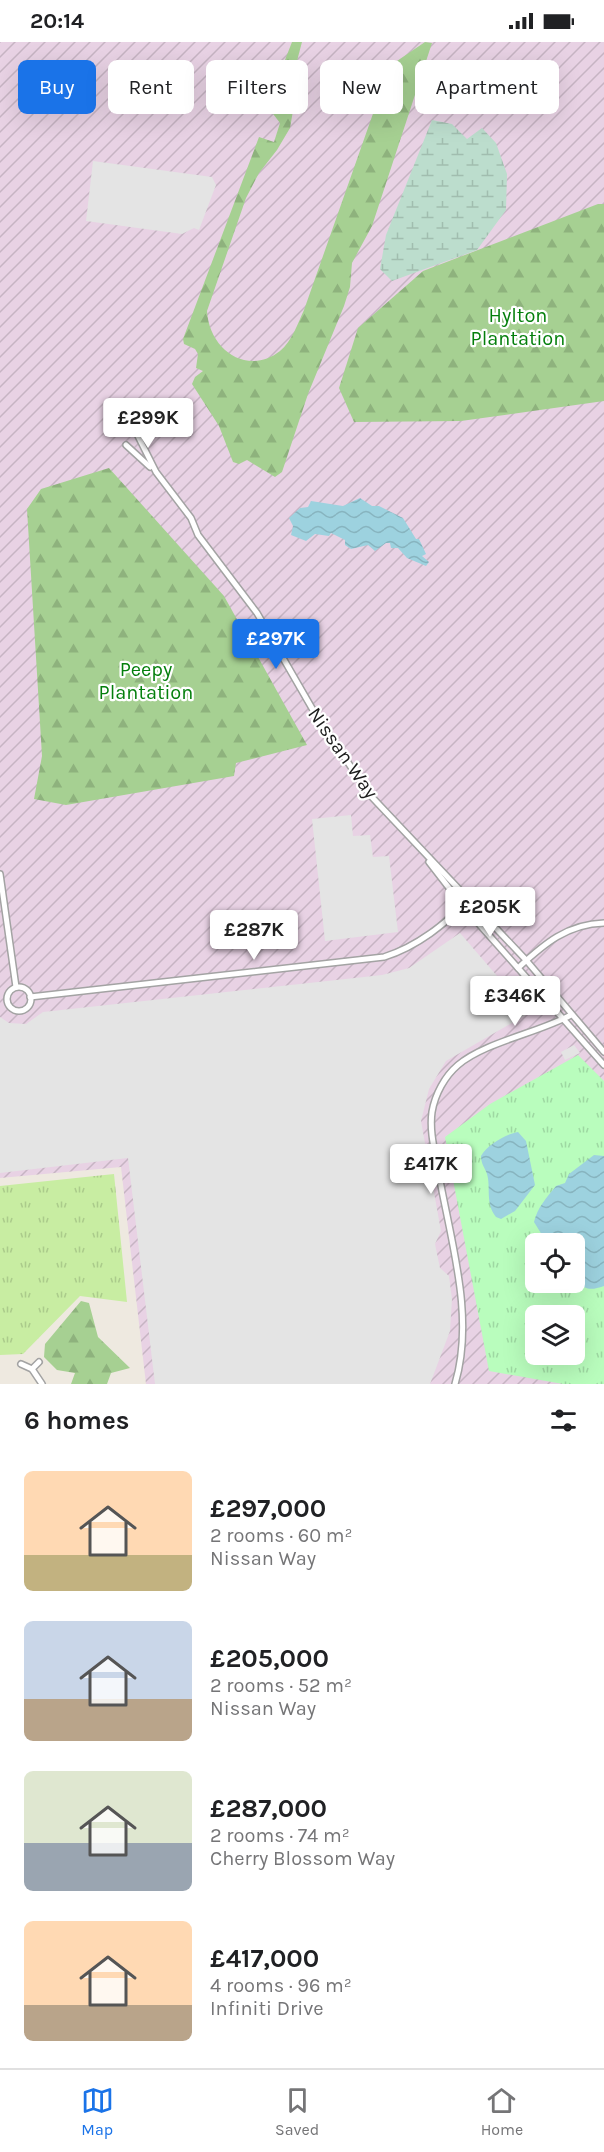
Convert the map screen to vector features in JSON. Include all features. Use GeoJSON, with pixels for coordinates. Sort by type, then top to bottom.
{"type":"FeatureCollection","features":[{"type":"Feature","properties":{"kind":"street"},"geometry":{"type":"LineString","coordinates":[[138,436],[156,472]]}},
{"type":"Feature","properties":{"kind":"street"},"geometry":{"type":"LineString","coordinates":[[126,445],[156,472]]}},
{"type":"Feature","properties":{"kind":"street","name":"Nissan Way"},"geometry":{"type":"LineString","coordinates":[[156,472],[191,518],[198,535],[257,613],[342,758],[369,794],[526,960],[604,1052]]}},
{"type":"Feature","properties":{"kind":"street","name":"Nissan Way"},"geometry":{"type":"LineString","coordinates":[[420,850],[463,906],[604,1065]]}},
{"type":"Feature","properties":{"kind":"street"},"geometry":{"type":"LineString","coordinates":[[0,874],[16,987]]}},
{"type":"Feature","properties":{"kind":"street"},"geometry":{"type":"LineString","coordinates":[[30,997],[372,960],[416,944],[470,900]]}},
{"type":"Feature","properties":{"kind":"street"},"geometry":{"type":"LineString","coordinates":[[518,968],[564,931],[582,925],[604,923]]}},
{"type":"Feature","properties":{"kind":"street"},"geometry":{"type":"LineString","coordinates":[[16,987],[27,990],[30,997],[27,1007],[20,1011],[13,1009],[7,997],[16,987]]}},
{"type":"Feature","properties":{"kind":"street"},"geometry":{"type":"LineString","coordinates":[[455,1384],[460,1358],[462,1313],[431,1131],[435,1100],[449,1075],[467,1059],[571,1015]]}},
{"type":"Feature","properties":{"kind":"street"},"geometry":{"type":"LineString","coordinates":[[32,1369],[39,1362]]}},
{"type":"Feature","properties":{"kind":"street"},"geometry":{"type":"LineString","coordinates":[[21,1364],[32,1369],[42,1384]]}},
{"type":"Feature","properties":{"kind":"shaded area"},"geometry":{"type":"Polygon","coordinates":[[[0,42],[604,42],[604,1384],[146,1384],[121,1167],[0,1178],[0,42]]]}},
{"type":"Feature","properties":{"kind":"shaded area"},"geometry":{"type":"Polygon","coordinates":[[[93,161],[212,177],[216,185],[199,230],[194,228],[182,234],[86,221],[93,161]]]}},
{"type":"Feature","properties":{"kind":"shaded area"},"geometry":{"type":"Polygon","coordinates":[[[351,815],[353,836],[370,835],[373,857],[389,856],[398,932],[325,941],[312,819],[351,815]]]}},
{"type":"Feature","properties":{"kind":"shaded area"},"geometry":{"type":"Polygon","coordinates":[[[460,933],[529,1013],[446,1061],[429,1089],[421,1121],[441,1231],[435,1244],[440,1268],[449,1276],[452,1299],[450,1331],[430,1384],[155,1384],[128,1158],[0,1173],[0,1017],[9,1023],[26,1024],[43,1012],[382,975],[409,968],[460,933]]]}},
{"type":"Feature","properties":{"kind":"shaded area"},"geometry":{"type":"Polygon","coordinates":[[[574,1045],[580,1053],[565,1060],[561,1052],[574,1045]]]}},
{"type":"Feature","properties":{"kind":"green space"},"geometry":{"type":"Polygon","coordinates":[[[292,42],[302,42],[297,60],[285,60],[292,42]]]}},
{"type":"Feature","properties":{"kind":"green space"},"geometry":{"type":"Polygon","coordinates":[[[425,42],[432,43],[426,60],[415,60],[415,95],[372,226],[352,263],[350,287],[344,306],[308,394],[282,472],[275,477],[247,460],[239,464],[233,462],[219,426],[192,384],[195,377],[203,371],[196,368],[198,354],[195,349],[184,344],[183,339],[259,137],[274,142],[280,123],[273,114],[292,114],[290,128],[259,173],[246,198],[207,311],[209,325],[222,347],[243,360],[255,361],[267,358],[280,351],[291,337],[304,310],[373,114],[403,114],[403,60],[398,60],[425,42]]]}},
{"type":"Feature","properties":{"kind":"green space"},"geometry":{"type":"Polygon","coordinates":[[[432,120],[452,124],[467,139],[482,128],[496,143],[507,174],[506,210],[477,250],[392,281],[380,269],[386,235],[432,120]]]}},
{"type":"Feature","properties":{"kind":"green space","name":"Hylton Plantation"},"geometry":{"type":"Polygon","coordinates":[[[598,204],[604,204],[604,401],[461,421],[354,422],[339,388],[358,328],[423,271],[598,204]]]}},
{"type":"Feature","properties":{"kind":"green space","name":"Peepy Plantation"},"geometry":{"type":"Polygon","coordinates":[[[109,468],[224,596],[307,745],[236,763],[234,776],[66,805],[34,799],[42,756],[27,509],[41,489],[109,468]]]}},
{"type":"Feature","properties":{"kind":"green space"},"geometry":{"type":"Polygon","coordinates":[[[578,1055],[604,1081],[604,1384],[563,1384],[489,1371],[445,1137],[490,1104],[578,1055]]]}},
{"type":"Feature","properties":{"kind":"green space"},"geometry":{"type":"Polygon","coordinates":[[[114,1174],[127,1302],[80,1296],[23,1354],[0,1355],[0,1186],[114,1174]]]}},
{"type":"Feature","properties":{"kind":"green space"},"geometry":{"type":"Polygon","coordinates":[[[81,1301],[89,1303],[98,1337],[130,1368],[111,1373],[107,1384],[71,1384],[75,1373],[57,1370],[44,1357],[45,1344],[81,1301]]]}},
{"type":"Feature","properties":{"kind":"water"},"geometry":{"type":"Polygon","coordinates":[[[360,498],[372,506],[379,506],[403,518],[416,539],[419,539],[426,554],[422,556],[429,562],[426,566],[407,558],[398,548],[391,548],[390,543],[386,543],[375,551],[368,545],[351,549],[345,545],[345,540],[331,533],[329,536],[315,534],[306,541],[291,535],[293,526],[289,518],[300,508],[308,507],[311,501],[343,506],[360,498]]]}},
{"type":"Feature","properties":{"kind":"water"},"geometry":{"type":"Polygon","coordinates":[[[518,1132],[526,1141],[535,1185],[515,1211],[501,1219],[496,1217],[491,1206],[487,1174],[481,1156],[497,1141],[518,1132]]]}},
{"type":"Feature","properties":{"kind":"water"},"geometry":{"type":"Polygon","coordinates":[[[594,1155],[604,1156],[604,1286],[595,1289],[585,1287],[585,1233],[541,1233],[534,1222],[540,1207],[556,1186],[565,1183],[569,1174],[594,1155]]]}}]}
